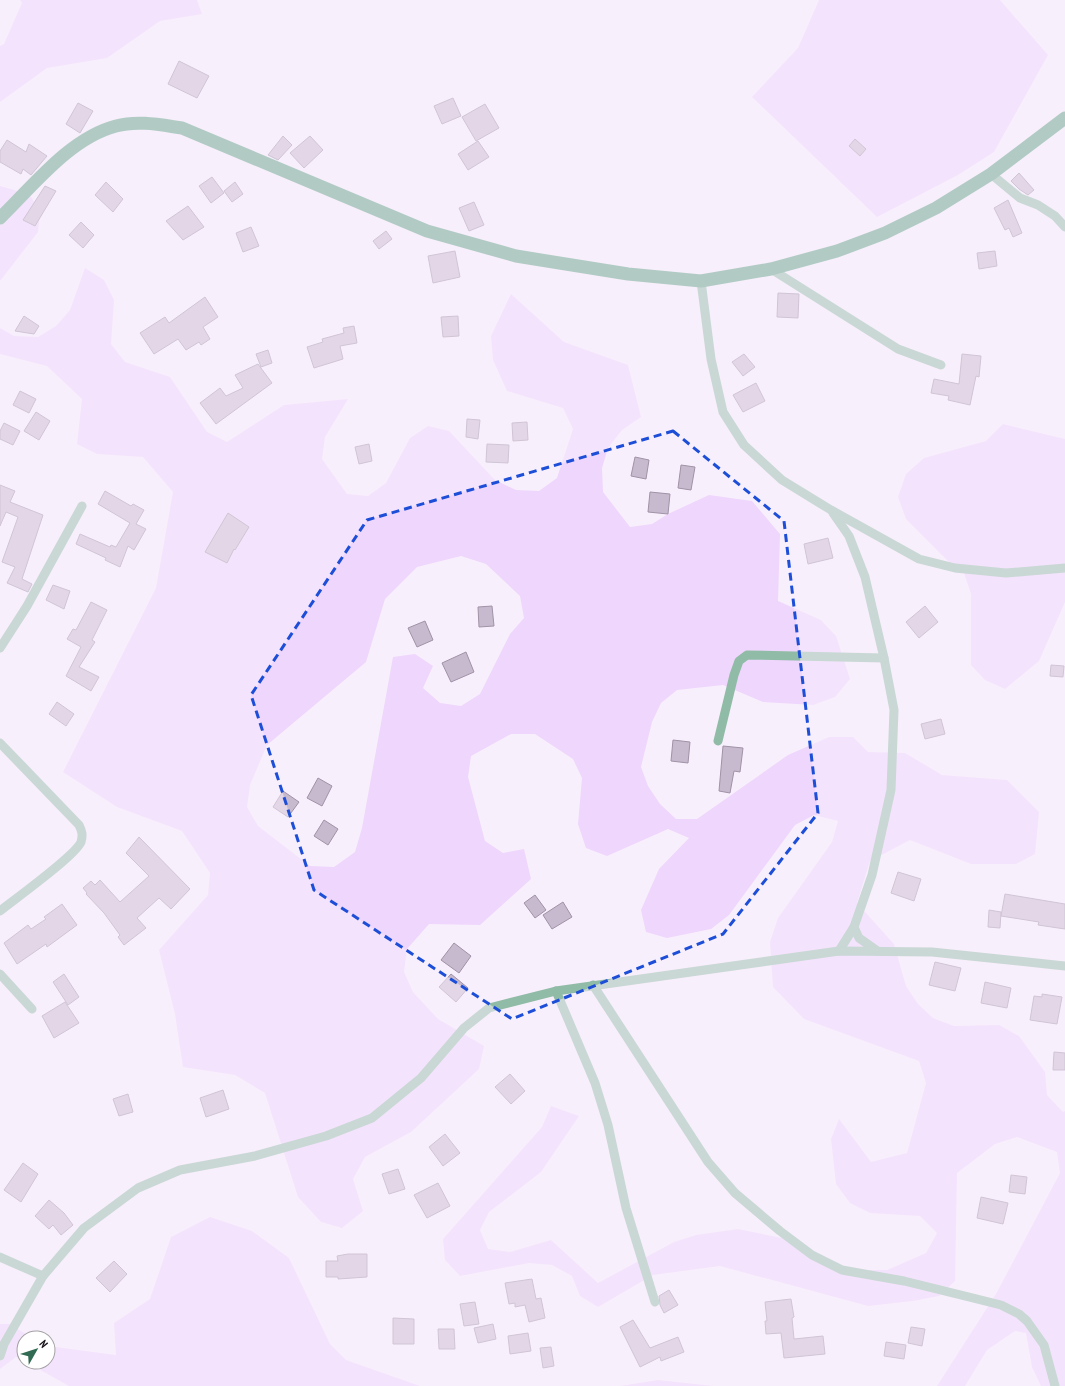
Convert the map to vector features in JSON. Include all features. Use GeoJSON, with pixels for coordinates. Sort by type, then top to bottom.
{"type":"FeatureCollection","features":[{"type":"Feature","properties":{"kind":"street"},"geometry":{"type":"LineString","coordinates":[[0,218],[80,141],[116,126],[151,123],[182,128],[427,231],[516,256],[628,274],[701,280],[771,269],[837,251],[885,233],[936,208],[991,174],[1065,118]]}},
{"type":"Feature","properties":{"kind":"street"},"geometry":{"type":"LineString","coordinates":[[991,174],[1020,198],[1038,205],[1055,216],[1065,227]]}},
{"type":"Feature","properties":{"kind":"street"},"geometry":{"type":"LineString","coordinates":[[771,269],[898,349],[941,365]]}},
{"type":"Feature","properties":{"kind":"street"},"geometry":{"type":"LineString","coordinates":[[701,280],[711,359],[723,412],[744,446],[782,480],[831,510],[920,559],[955,568],[1006,573],[1065,568]]}},
{"type":"Feature","properties":{"kind":"street"},"geometry":{"type":"LineString","coordinates":[[0,648],[27,606],[82,506]]}},
{"type":"Feature","properties":{"kind":"street"},"geometry":{"type":"LineString","coordinates":[[831,510],[849,536],[865,577],[884,658],[894,710],[890,790],[872,875],[854,927],[839,951]]}},
{"type":"Feature","properties":{"kind":"street"},"geometry":{"type":"LineString","coordinates":[[718,741],[734,675],[739,661],[747,655],[884,658]]}},
{"type":"Feature","properties":{"kind":"street"},"geometry":{"type":"LineString","coordinates":[[0,743],[79,825],[83,835],[80,844],[69,856],[0,911]]}},
{"type":"Feature","properties":{"kind":"street"},"geometry":{"type":"LineString","coordinates":[[854,927],[859,938],[876,950]]}},
{"type":"Feature","properties":{"kind":"street"},"geometry":{"type":"LineString","coordinates":[[0,1356],[4,1344],[42,1276],[84,1228],[138,1188],[180,1170],[255,1156],[326,1136],[372,1118],[421,1078],[464,1028],[489,1008],[556,991],[839,951],[876,950],[932,952],[1065,966]]}},
{"type":"Feature","properties":{"kind":"street"},"geometry":{"type":"LineString","coordinates":[[0,974],[32,1009]]}},
{"type":"Feature","properties":{"kind":"street"},"geometry":{"type":"LineString","coordinates":[[593,985],[708,1162],[735,1193],[780,1232],[812,1255],[842,1270],[904,1281],[969,1297],[1001,1305],[1019,1314],[1027,1321],[1044,1346],[1054,1386]]}},
{"type":"Feature","properties":{"kind":"street"},"geometry":{"type":"LineString","coordinates":[[556,991],[595,1083],[608,1126],[626,1208],[655,1302]]}},
{"type":"Feature","properties":{"kind":"street"},"geometry":{"type":"LineString","coordinates":[[0,1257],[42,1276]]}},
{"type":"Feature","properties":{"kind":"highlighted area"},"geometry":{"type":"Polygon","coordinates":[[[673,431],[784,521],[818,813],[723,934],[512,1019],[314,890],[251,695],[367,520],[673,431]]]}},
{"type":"Feature","properties":{"kind":"shaded area"},"geometry":{"type":"Polygon","coordinates":[[[20,0],[197,0],[202,14],[160,21],[107,58],[47,68],[0,102],[0,46],[4,44],[22,3],[20,0]]]}},
{"type":"Feature","properties":{"kind":"shaded area"},"geometry":{"type":"Polygon","coordinates":[[[819,0],[1000,0],[1048,55],[994,152],[958,175],[877,217],[752,97],[798,48],[819,0]]]}},
{"type":"Feature","properties":{"kind":"shaded area"},"geometry":{"type":"Polygon","coordinates":[[[0,186],[29,194],[40,211],[38,232],[0,281],[0,186]]]}},
{"type":"Feature","properties":{"kind":"shaded area"},"geometry":{"type":"Polygon","coordinates":[[[85,268],[104,280],[114,300],[111,344],[125,362],[170,377],[207,432],[227,442],[284,405],[348,399],[325,437],[322,459],[347,494],[368,496],[386,483],[410,438],[428,426],[449,431],[495,480],[516,490],[539,491],[557,478],[573,429],[563,408],[507,391],[493,360],[491,336],[511,294],[564,342],[628,365],[641,417],[622,430],[608,448],[602,468],[603,492],[630,527],[652,524],[668,514],[709,495],[752,501],[780,534],[778,601],[821,620],[836,636],[850,679],[835,697],[813,705],[763,702],[723,685],[677,690],[661,703],[652,722],[641,767],[648,786],[660,804],[676,819],[697,819],[788,755],[829,737],[853,737],[868,752],[905,753],[942,775],[1007,780],[1039,812],[1035,854],[1016,864],[971,864],[910,840],[870,861],[857,903],[894,944],[906,986],[918,1004],[933,1018],[954,1026],[999,1025],[1019,1036],[1045,1072],[1047,1095],[1063,1112],[1065,1111],[1065,1386],[1041,1386],[1032,1367],[1026,1333],[1015,1331],[987,1350],[965,1386],[937,1386],[996,1294],[1060,1173],[1057,1152],[1017,1137],[995,1144],[957,1173],[955,1281],[939,1296],[913,1301],[868,1306],[720,1266],[653,1275],[598,1307],[580,1296],[572,1276],[552,1265],[529,1263],[460,1276],[445,1260],[443,1239],[542,1127],[551,1106],[579,1116],[541,1172],[489,1212],[480,1230],[488,1249],[510,1252],[551,1240],[598,1283],[674,1242],[696,1235],[738,1229],[792,1240],[842,1270],[887,1270],[926,1253],[937,1233],[920,1216],[870,1213],[850,1203],[836,1184],[831,1139],[839,1119],[871,1162],[907,1153],[926,1083],[919,1061],[804,1019],[773,987],[770,942],[778,918],[832,842],[838,821],[814,815],[795,825],[729,915],[711,929],[667,938],[646,932],[641,910],[659,869],[689,838],[668,829],[607,856],[586,848],[578,824],[582,778],[573,759],[535,734],[511,734],[471,756],[468,777],[485,841],[503,853],[524,849],[531,879],[480,925],[429,924],[407,949],[404,972],[413,992],[438,1019],[484,1046],[479,1069],[411,1132],[365,1157],[353,1179],[363,1211],[342,1228],[321,1222],[298,1197],[265,1093],[235,1075],[183,1067],[175,1014],[159,950],[208,895],[210,873],[182,831],[117,807],[63,772],[156,588],[173,492],[143,457],[97,454],[77,444],[82,399],[47,366],[0,354],[0,328],[14,336],[38,337],[56,326],[70,310],[85,268]],[[461,556],[417,567],[385,599],[366,662],[267,745],[250,785],[247,807],[258,826],[310,866],[334,867],[355,852],[362,828],[393,657],[415,654],[433,666],[423,688],[440,703],[461,706],[480,694],[510,634],[524,618],[520,596],[486,564],[461,556]]]}},
{"type":"Feature","properties":{"kind":"shaded area"},"geometry":{"type":"Polygon","coordinates":[[[1003,424],[1065,439],[1065,602],[1039,661],[1005,689],[985,680],[971,665],[971,594],[964,573],[955,568],[906,519],[898,497],[906,474],[924,458],[986,441],[1003,424]]]}},
{"type":"Feature","properties":{"kind":"shaded area"},"geometry":{"type":"Polygon","coordinates":[[[210,1217],[252,1231],[289,1258],[330,1344],[346,1360],[420,1386],[69,1386],[40,1370],[56,1370],[56,1347],[116,1355],[114,1323],[150,1299],[171,1237],[210,1217]]]}},
{"type":"Feature","properties":{"kind":"shaded area"},"geometry":{"type":"Polygon","coordinates":[[[0,1324],[9,1324],[19,1330],[16,1330],[16,1357],[0,1369],[0,1324]]]}},
{"type":"Feature","properties":{"kind":"shaded area"},"geometry":{"type":"Polygon","coordinates":[[[658,1380],[714,1386],[620,1386],[658,1380]]]}},
{"type":"Feature","properties":{"kind":"building"},"geometry":{"type":"Polygon","coordinates":[[[179,61],[209,76],[197,98],[168,84],[179,61]]]}},
{"type":"Feature","properties":{"kind":"building"},"geometry":{"type":"Polygon","coordinates":[[[453,98],[461,116],[442,124],[434,106],[453,98]]]}},
{"type":"Feature","properties":{"kind":"building"},"geometry":{"type":"Polygon","coordinates":[[[78,103],[93,111],[80,133],[66,124],[78,103]]]}},
{"type":"Feature","properties":{"kind":"building"},"geometry":{"type":"Polygon","coordinates":[[[485,104],[499,128],[476,141],[462,117],[485,104]]]}},
{"type":"Feature","properties":{"kind":"building"},"geometry":{"type":"Polygon","coordinates":[[[283,136],[292,145],[278,160],[268,155],[283,136]]]}},
{"type":"Feature","properties":{"kind":"building"},"geometry":{"type":"Polygon","coordinates":[[[310,136],[323,150],[304,168],[290,153],[310,136]]]}},
{"type":"Feature","properties":{"kind":"building"},"geometry":{"type":"Polygon","coordinates":[[[855,139],[866,149],[860,156],[849,146],[855,139]]]}},
{"type":"Feature","properties":{"kind":"building"},"geometry":{"type":"Polygon","coordinates":[[[7,140],[26,152],[29,144],[47,156],[31,175],[23,169],[21,174],[0,162],[0,151],[7,140]]]}},
{"type":"Feature","properties":{"kind":"building"},"geometry":{"type":"Polygon","coordinates":[[[478,141],[489,157],[468,170],[458,154],[478,141]]]}},
{"type":"Feature","properties":{"kind":"building"},"geometry":{"type":"Polygon","coordinates":[[[1019,173],[1034,190],[1028,195],[1011,181],[1019,173]]]}},
{"type":"Feature","properties":{"kind":"building"},"geometry":{"type":"Polygon","coordinates":[[[212,177],[224,193],[211,203],[199,186],[212,177]]]}},
{"type":"Feature","properties":{"kind":"building"},"geometry":{"type":"Polygon","coordinates":[[[106,182],[123,199],[113,212],[95,195],[106,182]]]}},
{"type":"Feature","properties":{"kind":"building"},"geometry":{"type":"Polygon","coordinates":[[[235,182],[243,194],[232,202],[224,191],[235,182]]]}},
{"type":"Feature","properties":{"kind":"building"},"geometry":{"type":"Polygon","coordinates":[[[45,186],[56,191],[35,226],[23,220],[45,186]]]}},
{"type":"Feature","properties":{"kind":"building"},"geometry":{"type":"Polygon","coordinates":[[[1008,200],[1022,233],[1013,237],[1009,228],[1005,230],[994,208],[1008,200]]]}},
{"type":"Feature","properties":{"kind":"building"},"geometry":{"type":"Polygon","coordinates":[[[474,202],[484,225],[469,231],[459,208],[474,202]]]}},
{"type":"Feature","properties":{"kind":"building"},"geometry":{"type":"Polygon","coordinates":[[[188,206],[204,227],[183,240],[166,221],[188,206]]]}},
{"type":"Feature","properties":{"kind":"building"},"geometry":{"type":"Polygon","coordinates":[[[81,222],[94,235],[83,248],[69,235],[81,222]]]}},
{"type":"Feature","properties":{"kind":"building"},"geometry":{"type":"Polygon","coordinates":[[[251,227],[259,246],[243,252],[236,233],[251,227]]]}},
{"type":"Feature","properties":{"kind":"building"},"geometry":{"type":"Polygon","coordinates":[[[386,231],[392,239],[379,249],[373,241],[386,231]]]}},
{"type":"Feature","properties":{"kind":"building"},"geometry":{"type":"Polygon","coordinates":[[[455,251],[460,277],[433,283],[428,256],[455,251]]]}},
{"type":"Feature","properties":{"kind":"building"},"geometry":{"type":"Polygon","coordinates":[[[995,251],[997,266],[979,269],[977,253],[995,251]]]}},
{"type":"Feature","properties":{"kind":"building"},"geometry":{"type":"Polygon","coordinates":[[[778,293],[799,294],[798,318],[777,317],[778,293]]]}},
{"type":"Feature","properties":{"kind":"building"},"geometry":{"type":"Polygon","coordinates":[[[205,297],[218,317],[203,327],[210,339],[201,345],[199,342],[186,350],[178,339],[154,354],[140,333],[165,317],[169,323],[205,297]]]}},
{"type":"Feature","properties":{"kind":"building"},"geometry":{"type":"Polygon","coordinates":[[[24,316],[39,326],[34,334],[15,331],[24,316]]]}},
{"type":"Feature","properties":{"kind":"building"},"geometry":{"type":"Polygon","coordinates":[[[458,316],[459,336],[443,337],[441,317],[458,316]]]}},
{"type":"Feature","properties":{"kind":"building"},"geometry":{"type":"Polygon","coordinates":[[[354,326],[357,343],[340,346],[343,359],[314,368],[307,347],[323,342],[322,339],[344,333],[343,328],[354,326]]]}},
{"type":"Feature","properties":{"kind":"building"},"geometry":{"type":"Polygon","coordinates":[[[268,350],[272,363],[261,367],[256,354],[268,350]]]}},
{"type":"Feature","properties":{"kind":"building"},"geometry":{"type":"Polygon","coordinates":[[[744,354],[755,367],[743,376],[732,362],[744,354]]]}},
{"type":"Feature","properties":{"kind":"building"},"geometry":{"type":"Polygon","coordinates":[[[962,354],[981,356],[979,377],[976,376],[970,405],[948,400],[949,396],[931,393],[934,379],[959,384],[962,354]]]}},
{"type":"Feature","properties":{"kind":"building"},"geometry":{"type":"Polygon","coordinates":[[[258,364],[272,383],[216,424],[200,403],[220,388],[226,396],[243,388],[235,375],[258,364]]]}},
{"type":"Feature","properties":{"kind":"building"},"geometry":{"type":"Polygon","coordinates":[[[756,383],[765,401],[743,412],[733,395],[756,383]]]}},
{"type":"Feature","properties":{"kind":"building"},"geometry":{"type":"Polygon","coordinates":[[[20,391],[36,399],[29,413],[13,405],[20,391]]]}},
{"type":"Feature","properties":{"kind":"building"},"geometry":{"type":"Polygon","coordinates":[[[36,412],[50,421],[39,440],[24,431],[36,412]]]}},
{"type":"Feature","properties":{"kind":"building"},"geometry":{"type":"Polygon","coordinates":[[[467,419],[480,420],[478,439],[466,437],[467,419]]]}},
{"type":"Feature","properties":{"kind":"building"},"geometry":{"type":"Polygon","coordinates":[[[527,422],[528,440],[513,441],[512,423],[527,422]]]}},
{"type":"Feature","properties":{"kind":"building"},"geometry":{"type":"Polygon","coordinates":[[[4,423],[20,431],[13,445],[0,439],[0,431],[4,423]]]}},
{"type":"Feature","properties":{"kind":"building"},"geometry":{"type":"Polygon","coordinates":[[[369,444],[372,461],[359,464],[355,447],[369,444]]]}},
{"type":"Feature","properties":{"kind":"building"},"geometry":{"type":"Polygon","coordinates":[[[487,444],[509,445],[508,463],[486,462],[487,444]]]}},
{"type":"Feature","properties":{"kind":"building"},"geometry":{"type":"Polygon","coordinates":[[[635,457],[649,460],[646,479],[631,476],[635,457]]]}},
{"type":"Feature","properties":{"kind":"building"},"geometry":{"type":"Polygon","coordinates":[[[681,465],[695,467],[691,490],[678,488],[681,465]]]}},
{"type":"Feature","properties":{"kind":"building"},"geometry":{"type":"Polygon","coordinates":[[[0,485],[15,491],[10,502],[43,515],[22,579],[32,584],[28,592],[7,583],[15,567],[2,562],[18,517],[6,512],[0,526],[0,485]]]}},
{"type":"Feature","properties":{"kind":"building"},"geometry":{"type":"Polygon","coordinates":[[[105,491],[131,506],[133,504],[144,510],[136,524],[146,529],[134,550],[128,546],[120,567],[105,560],[106,558],[76,544],[80,534],[110,547],[111,545],[116,547],[130,523],[98,504],[105,491]]]}},
{"type":"Feature","properties":{"kind":"building"},"geometry":{"type":"Polygon","coordinates":[[[650,492],[670,494],[668,514],[648,512],[650,492]]]}},
{"type":"Feature","properties":{"kind":"building"},"geometry":{"type":"Polygon","coordinates":[[[228,513],[249,527],[235,550],[234,549],[227,563],[205,552],[228,513]]]}},
{"type":"Feature","properties":{"kind":"building"},"geometry":{"type":"Polygon","coordinates":[[[828,538],[833,558],[808,564],[804,544],[828,538]]]}},
{"type":"Feature","properties":{"kind":"building"},"geometry":{"type":"Polygon","coordinates":[[[53,585],[70,591],[64,609],[46,600],[53,585]]]}},
{"type":"Feature","properties":{"kind":"building"},"geometry":{"type":"Polygon","coordinates":[[[91,602],[107,610],[92,640],[95,642],[79,667],[99,677],[91,691],[66,676],[81,647],[67,639],[73,629],[76,630],[91,602]]]}},
{"type":"Feature","properties":{"kind":"building"},"geometry":{"type":"Polygon","coordinates":[[[492,606],[494,626],[479,627],[478,607],[492,606]]]}},
{"type":"Feature","properties":{"kind":"building"},"geometry":{"type":"Polygon","coordinates":[[[925,606],[938,622],[919,638],[906,622],[925,606]]]}},
{"type":"Feature","properties":{"kind":"building"},"geometry":{"type":"Polygon","coordinates":[[[425,621],[433,640],[417,647],[408,628],[425,621]]]}},
{"type":"Feature","properties":{"kind":"building"},"geometry":{"type":"Polygon","coordinates":[[[466,652],[474,672],[451,682],[442,663],[466,652]]]}},
{"type":"Feature","properties":{"kind":"building"},"geometry":{"type":"Polygon","coordinates":[[[1051,665],[1064,666],[1063,677],[1050,676],[1051,665]]]}},
{"type":"Feature","properties":{"kind":"building"},"geometry":{"type":"Polygon","coordinates":[[[57,702],[74,714],[66,726],[49,714],[57,702]]]}},
{"type":"Feature","properties":{"kind":"building"},"geometry":{"type":"Polygon","coordinates":[[[941,719],[945,734],[925,739],[921,724],[941,719]]]}},
{"type":"Feature","properties":{"kind":"building"},"geometry":{"type":"Polygon","coordinates":[[[673,740],[690,742],[688,763],[671,761],[673,740]]]}},
{"type":"Feature","properties":{"kind":"building"},"geometry":{"type":"Polygon","coordinates":[[[723,746],[743,748],[740,772],[734,771],[730,793],[719,791],[723,746]]]}},
{"type":"Feature","properties":{"kind":"building"},"geometry":{"type":"Polygon","coordinates":[[[318,778],[332,786],[322,806],[307,798],[318,778]]]}},
{"type":"Feature","properties":{"kind":"building"},"geometry":{"type":"Polygon","coordinates":[[[283,791],[299,802],[288,817],[273,807],[283,791]]]}},
{"type":"Feature","properties":{"kind":"building"},"geometry":{"type":"Polygon","coordinates":[[[324,820],[338,829],[328,845],[314,836],[324,820]]]}},
{"type":"Feature","properties":{"kind":"building"},"geometry":{"type":"Polygon","coordinates":[[[139,837],[190,889],[171,909],[159,898],[137,918],[146,928],[124,945],[118,937],[120,935],[104,913],[86,894],[87,893],[83,888],[91,881],[95,885],[100,880],[120,902],[149,876],[126,853],[139,837]]]}},
{"type":"Feature","properties":{"kind":"building"},"geometry":{"type":"Polygon","coordinates":[[[898,872],[921,879],[914,901],[891,893],[898,872]]]}},
{"type":"Feature","properties":{"kind":"building"},"geometry":{"type":"Polygon","coordinates":[[[1005,894],[1065,904],[1065,929],[1038,925],[1039,922],[1001,916],[1005,894]]]}},
{"type":"Feature","properties":{"kind":"building"},"geometry":{"type":"Polygon","coordinates":[[[535,895],[546,910],[535,918],[524,903],[535,895]]]}},
{"type":"Feature","properties":{"kind":"building"},"geometry":{"type":"Polygon","coordinates":[[[563,902],[572,917],[552,929],[543,915],[563,902]]]}},
{"type":"Feature","properties":{"kind":"building"},"geometry":{"type":"Polygon","coordinates":[[[62,904],[77,925],[47,947],[46,944],[17,964],[4,943],[28,925],[31,929],[46,919],[44,917],[62,904]]]}},
{"type":"Feature","properties":{"kind":"building"},"geometry":{"type":"Polygon","coordinates":[[[989,910],[1001,912],[1000,928],[988,927],[989,910]]]}},
{"type":"Feature","properties":{"kind":"building"},"geometry":{"type":"Polygon","coordinates":[[[454,943],[471,956],[459,973],[441,960],[454,943]]]}},
{"type":"Feature","properties":{"kind":"building"},"geometry":{"type":"Polygon","coordinates":[[[935,962],[961,968],[955,991],[929,985],[935,962]]]}},
{"type":"Feature","properties":{"kind":"building"},"geometry":{"type":"Polygon","coordinates":[[[64,974],[79,997],[68,1005],[53,982],[64,974]]]}},
{"type":"Feature","properties":{"kind":"building"},"geometry":{"type":"Polygon","coordinates":[[[451,974],[468,988],[456,1002],[439,987],[451,974]]]}},
{"type":"Feature","properties":{"kind":"building"},"geometry":{"type":"Polygon","coordinates":[[[985,982],[1011,988],[1007,1008],[981,1003],[985,982]]]}},
{"type":"Feature","properties":{"kind":"building"},"geometry":{"type":"Polygon","coordinates":[[[1042,994],[1062,997],[1057,1024],[1030,1020],[1034,996],[1042,997],[1042,994]]]}},
{"type":"Feature","properties":{"kind":"building"},"geometry":{"type":"Polygon","coordinates":[[[65,1002],[79,1023],[54,1038],[42,1016],[65,1002]]]}},
{"type":"Feature","properties":{"kind":"building"},"geometry":{"type":"Polygon","coordinates":[[[1054,1052],[1065,1053],[1065,1070],[1053,1070],[1054,1052]]]}},
{"type":"Feature","properties":{"kind":"building"},"geometry":{"type":"Polygon","coordinates":[[[510,1074],[525,1091],[511,1104],[495,1087],[510,1074]]]}},
{"type":"Feature","properties":{"kind":"building"},"geometry":{"type":"Polygon","coordinates":[[[223,1090],[229,1109],[206,1117],[200,1098],[223,1090]]]}},
{"type":"Feature","properties":{"kind":"building"},"geometry":{"type":"Polygon","coordinates":[[[128,1094],[133,1112],[119,1116],[113,1099],[128,1094]]]}},
{"type":"Feature","properties":{"kind":"building"},"geometry":{"type":"Polygon","coordinates":[[[445,1134],[460,1153],[443,1166],[429,1147],[445,1134]]]}},
{"type":"Feature","properties":{"kind":"building"},"geometry":{"type":"Polygon","coordinates":[[[23,1163],[38,1174],[21,1202],[4,1190],[23,1163]]]}},
{"type":"Feature","properties":{"kind":"building"},"geometry":{"type":"Polygon","coordinates":[[[398,1169],[405,1189],[389,1194],[382,1174],[398,1169]]]}},
{"type":"Feature","properties":{"kind":"building"},"geometry":{"type":"Polygon","coordinates":[[[1011,1175],[1027,1177],[1025,1194],[1009,1192],[1011,1175]]]}},
{"type":"Feature","properties":{"kind":"building"},"geometry":{"type":"Polygon","coordinates":[[[438,1183],[450,1206],[427,1218],[414,1195],[438,1183]]]}},
{"type":"Feature","properties":{"kind":"building"},"geometry":{"type":"Polygon","coordinates":[[[981,1197],[1008,1203],[1003,1224],[977,1218],[981,1197]]]}},
{"type":"Feature","properties":{"kind":"building"},"geometry":{"type":"Polygon","coordinates":[[[49,1200],[64,1213],[73,1225],[61,1235],[53,1225],[49,1229],[35,1216],[49,1200]]]}},
{"type":"Feature","properties":{"kind":"building"},"geometry":{"type":"Polygon","coordinates":[[[348,1254],[367,1254],[367,1277],[338,1279],[338,1277],[326,1277],[326,1261],[338,1261],[337,1256],[348,1254]]]}},
{"type":"Feature","properties":{"kind":"building"},"geometry":{"type":"Polygon","coordinates":[[[114,1261],[127,1274],[110,1292],[96,1278],[114,1261]]]}},
{"type":"Feature","properties":{"kind":"building"},"geometry":{"type":"Polygon","coordinates":[[[532,1279],[536,1299],[541,1298],[545,1318],[529,1322],[525,1305],[515,1307],[515,1303],[509,1304],[505,1283],[532,1279]]]}},
{"type":"Feature","properties":{"kind":"building"},"geometry":{"type":"Polygon","coordinates":[[[669,1290],[678,1305],[664,1313],[660,1305],[659,1296],[669,1290]]]}},
{"type":"Feature","properties":{"kind":"building"},"geometry":{"type":"Polygon","coordinates":[[[791,1299],[794,1317],[792,1318],[794,1339],[823,1336],[825,1354],[784,1358],[781,1333],[766,1334],[765,1321],[767,1321],[765,1302],[791,1299]]]}},
{"type":"Feature","properties":{"kind":"building"},"geometry":{"type":"Polygon","coordinates":[[[475,1302],[479,1324],[464,1326],[460,1304],[475,1302]]]}},
{"type":"Feature","properties":{"kind":"building"},"geometry":{"type":"Polygon","coordinates":[[[393,1318],[414,1319],[414,1344],[393,1344],[393,1318]]]}},
{"type":"Feature","properties":{"kind":"building"},"geometry":{"type":"Polygon","coordinates":[[[633,1320],[650,1348],[678,1337],[684,1352],[661,1361],[660,1357],[640,1367],[620,1327],[633,1320]]]}},
{"type":"Feature","properties":{"kind":"building"},"geometry":{"type":"Polygon","coordinates":[[[493,1324],[496,1339],[478,1343],[474,1328],[493,1324]]]}},
{"type":"Feature","properties":{"kind":"building"},"geometry":{"type":"Polygon","coordinates":[[[911,1327],[925,1329],[922,1346],[908,1343],[911,1327]]]}},
{"type":"Feature","properties":{"kind":"building"},"geometry":{"type":"Polygon","coordinates":[[[438,1329],[454,1329],[455,1349],[439,1349],[438,1329]]]}},
{"type":"Feature","properties":{"kind":"building"},"geometry":{"type":"Polygon","coordinates":[[[528,1333],[531,1351],[510,1354],[508,1336],[528,1333]]]}},
{"type":"Feature","properties":{"kind":"building"},"geometry":{"type":"Polygon","coordinates":[[[886,1342],[906,1345],[904,1359],[884,1356],[886,1342]]]}},
{"type":"Feature","properties":{"kind":"building"},"geometry":{"type":"Polygon","coordinates":[[[551,1347],[554,1366],[543,1368],[540,1348],[551,1347]]]}}]}
